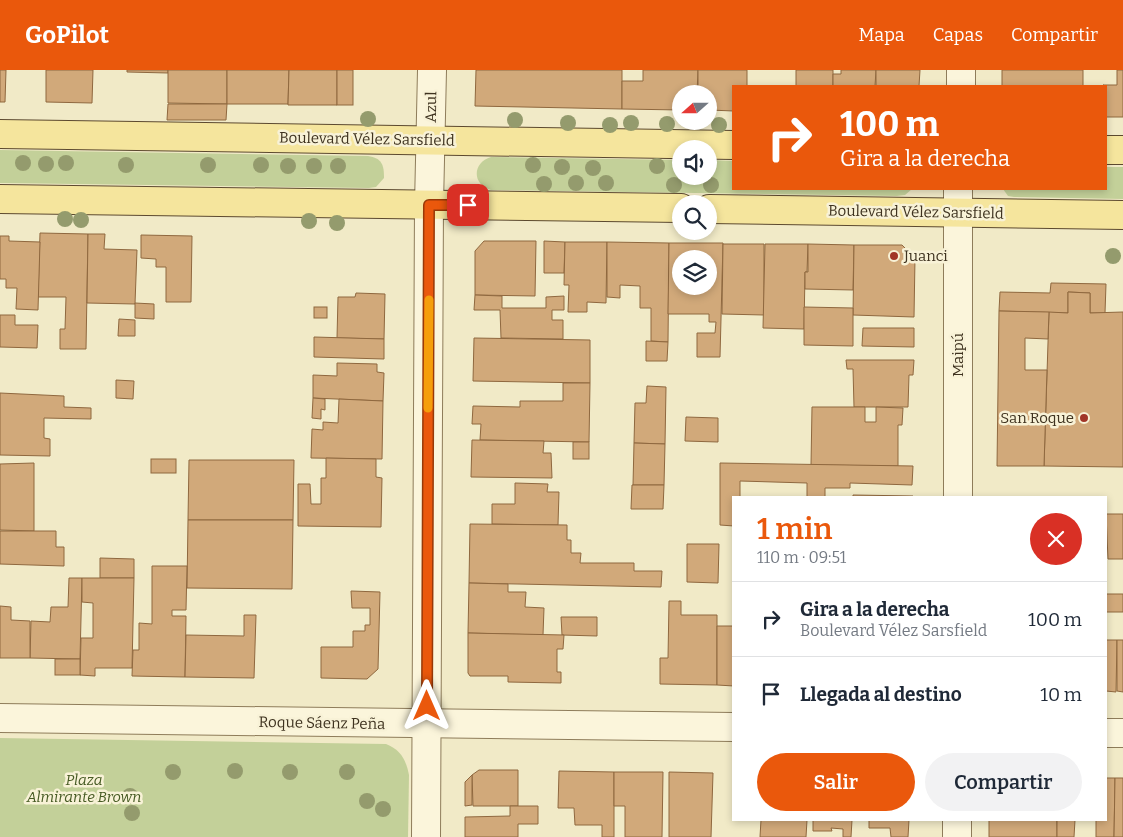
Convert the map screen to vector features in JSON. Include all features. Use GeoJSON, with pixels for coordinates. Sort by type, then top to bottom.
{"type":"FeatureCollection","features":[{"type":"Feature","properties":{"kind":"main road","name":"Boulevard Vélez Sarsfield"},"geometry":{"type":"LineString","coordinates":[[0,134],[732,145]]}},
{"type":"Feature","properties":{"kind":"main road"},"geometry":{"type":"LineString","coordinates":[[1107,150],[1123,150]]}},
{"type":"Feature","properties":{"kind":"main road"},"geometry":{"type":"LineString","coordinates":[[0,199],[672,208]]}},
{"type":"Feature","properties":{"kind":"main road","name":"Boulevard Vélez Sarsfield"},"geometry":{"type":"LineString","coordinates":[[717,209],[958,201],[1123,215]]}},
{"type":"Feature","properties":{"kind":"street","name":"Azul"},"geometry":{"type":"LineString","coordinates":[[426,837],[429,205],[432,70]]}},
{"type":"Feature","properties":{"kind":"street"},"geometry":{"type":"LineString","coordinates":[[961,70],[961,85]]}},
{"type":"Feature","properties":{"kind":"street","name":"Maipú"},"geometry":{"type":"LineString","coordinates":[[958,201],[958,496]]}},
{"type":"Feature","properties":{"kind":"street","name":"Roque Sáenz Peña"},"geometry":{"type":"LineString","coordinates":[[0,718],[427,725],[732,727]]}},
{"type":"Feature","properties":{"kind":"street"},"geometry":{"type":"LineString","coordinates":[[1107,733],[1123,733]]}},
{"type":"Feature","properties":{"kind":"street"},"geometry":{"type":"LineString","coordinates":[[957,821],[957,837]]}},
{"type":"Feature","properties":{"kind":"green space"},"geometry":{"type":"Polygon","coordinates":[[[0,150],[368,156],[379,160],[384,178],[376,187],[369,188],[0,183],[0,150]]]}},
{"type":"Feature","properties":{"kind":"green space"},"geometry":{"type":"Polygon","coordinates":[[[491,157],[672,160],[672,185],[717,185],[717,160],[732,161],[732,190],[911,190],[905,195],[897,196],[491,190],[480,183],[477,178],[478,168],[481,163],[491,157]]]}},
{"type":"Feature","properties":{"kind":"green space"},"geometry":{"type":"Polygon","coordinates":[[[1107,167],[1123,167],[1123,199],[1008,196],[1004,190],[1107,190],[1107,167]]]}},
{"type":"Feature","properties":{"kind":"green space","name":"Plaza Almirante Brown"},"geometry":{"type":"Polygon","coordinates":[[[0,738],[386,744],[399,752],[408,770],[408,837],[0,837],[0,738]]]}},
{"type":"Feature","properties":{"kind":"building"},"geometry":{"type":"Polygon","coordinates":[[[0,70],[6,70],[5,102],[0,102],[0,70]]]}},
{"type":"Feature","properties":{"kind":"building"},"geometry":{"type":"Polygon","coordinates":[[[46,70],[93,70],[92,103],[46,102],[46,70]]]}},
{"type":"Feature","properties":{"kind":"building"},"geometry":{"type":"Polygon","coordinates":[[[127,70],[168,70],[168,73],[127,72],[127,70]]]}},
{"type":"Feature","properties":{"kind":"building"},"geometry":{"type":"Polygon","coordinates":[[[168,70],[227,70],[227,104],[168,103],[168,70]]]}},
{"type":"Feature","properties":{"kind":"building"},"geometry":{"type":"Polygon","coordinates":[[[227,70],[289,70],[288,104],[227,104],[227,70]]]}},
{"type":"Feature","properties":{"kind":"building"},"geometry":{"type":"Polygon","coordinates":[[[289,70],[337,70],[337,105],[288,105],[289,70]]]}},
{"type":"Feature","properties":{"kind":"building"},"geometry":{"type":"Polygon","coordinates":[[[337,70],[353,70],[353,105],[337,105],[337,70]]]}},
{"type":"Feature","properties":{"kind":"building"},"geometry":{"type":"Polygon","coordinates":[[[476,70],[622,70],[622,109],[475,106],[476,70]]]}},
{"type":"Feature","properties":{"kind":"building"},"geometry":{"type":"Polygon","coordinates":[[[643,70],[698,70],[697,85],[672,85],[672,110],[622,109],[622,81],[643,81],[643,70]]]}},
{"type":"Feature","properties":{"kind":"building"},"geometry":{"type":"Polygon","coordinates":[[[698,70],[747,70],[747,85],[732,85],[732,111],[718,110],[718,85],[698,85],[698,70]]]}},
{"type":"Feature","properties":{"kind":"building"},"geometry":{"type":"Polygon","coordinates":[[[796,70],[833,70],[833,85],[796,85],[796,70]]]}},
{"type":"Feature","properties":{"kind":"building"},"geometry":{"type":"Polygon","coordinates":[[[841,70],[876,70],[875,85],[833,85],[833,74],[841,74],[841,70]]]}},
{"type":"Feature","properties":{"kind":"building"},"geometry":{"type":"Polygon","coordinates":[[[876,70],[920,70],[919,85],[876,85],[876,70]]]}},
{"type":"Feature","properties":{"kind":"building"},"geometry":{"type":"Polygon","coordinates":[[[1002,70],[1083,70],[1083,85],[1002,85],[1002,70]]]}},
{"type":"Feature","properties":{"kind":"building"},"geometry":{"type":"Polygon","coordinates":[[[1117,70],[1123,70],[1123,117],[1107,117],[1107,85],[1117,85],[1117,70]]]}},
{"type":"Feature","properties":{"kind":"building"},"geometry":{"type":"Polygon","coordinates":[[[168,104],[227,104],[226,120],[167,120],[168,104]]]}},
{"type":"Feature","properties":{"kind":"building"},"geometry":{"type":"Polygon","coordinates":[[[40,233],[88,234],[86,349],[60,349],[60,329],[65,329],[66,297],[38,297],[40,233]]]}},
{"type":"Feature","properties":{"kind":"building"},"geometry":{"type":"Polygon","coordinates":[[[88,234],[105,234],[104,249],[137,250],[135,304],[87,303],[88,234]]]}},
{"type":"Feature","properties":{"kind":"building"},"geometry":{"type":"Polygon","coordinates":[[[141,235],[192,236],[191,302],[166,302],[166,267],[156,267],[156,259],[141,258],[141,235]]]}},
{"type":"Feature","properties":{"kind":"building"},"geometry":{"type":"Polygon","coordinates":[[[0,236],[9,236],[9,241],[40,242],[38,310],[16,309],[17,288],[6,288],[6,279],[0,279],[0,236]]]}},
{"type":"Feature","properties":{"kind":"building"},"geometry":{"type":"Polygon","coordinates":[[[484,241],[536,241],[535,296],[475,295],[475,251],[484,241]]]}},
{"type":"Feature","properties":{"kind":"building"},"geometry":{"type":"Polygon","coordinates":[[[544,241],[565,242],[564,273],[544,273],[544,241]]]}},
{"type":"Feature","properties":{"kind":"building"},"geometry":{"type":"Polygon","coordinates":[[[565,242],[607,242],[606,303],[587,302],[587,312],[568,312],[569,285],[564,285],[565,242]]]}},
{"type":"Feature","properties":{"kind":"building"},"geometry":{"type":"Polygon","coordinates":[[[607,242],[669,243],[668,342],[651,341],[651,308],[640,308],[640,286],[620,285],[620,298],[607,297],[607,242]]]}},
{"type":"Feature","properties":{"kind":"building"},"geometry":{"type":"Polygon","coordinates":[[[669,243],[723,243],[720,357],[697,357],[697,333],[715,333],[716,322],[709,322],[709,314],[668,314],[669,243]]]}},
{"type":"Feature","properties":{"kind":"building"},"geometry":{"type":"Polygon","coordinates":[[[723,244],[764,244],[764,315],[722,314],[723,244]]]}},
{"type":"Feature","properties":{"kind":"building"},"geometry":{"type":"Polygon","coordinates":[[[765,244],[808,244],[807,272],[805,272],[804,329],[763,328],[765,244]]]}},
{"type":"Feature","properties":{"kind":"building"},"geometry":{"type":"Polygon","coordinates":[[[808,244],[854,245],[853,290],[805,289],[805,272],[808,272],[808,244]]]}},
{"type":"Feature","properties":{"kind":"building"},"geometry":{"type":"Polygon","coordinates":[[[854,245],[902,245],[915,258],[914,317],[853,315],[854,245]]]}},
{"type":"Feature","properties":{"kind":"building"},"geometry":{"type":"Polygon","coordinates":[[[1051,283],[1106,284],[1105,313],[1090,313],[1090,293],[1068,292],[1068,313],[999,311],[1000,292],[1050,293],[1051,283]]]}},
{"type":"Feature","properties":{"kind":"building","name":"San Roque"},"geometry":{"type":"Polygon","coordinates":[[[1068,292],[1090,293],[1090,313],[1123,312],[1123,467],[1044,466],[1049,312],[1068,313],[1068,292]]]}},
{"type":"Feature","properties":{"kind":"building"},"geometry":{"type":"Polygon","coordinates":[[[356,293],[385,294],[384,339],[337,338],[338,297],[355,297],[356,293]]]}},
{"type":"Feature","properties":{"kind":"building"},"geometry":{"type":"Polygon","coordinates":[[[475,295],[502,296],[502,308],[546,308],[546,297],[564,296],[564,310],[552,310],[552,320],[563,320],[563,339],[501,338],[500,310],[474,310],[475,295]]]}},
{"type":"Feature","properties":{"kind":"building"},"geometry":{"type":"Polygon","coordinates":[[[135,303],[154,304],[154,319],[135,318],[135,303]]]}},
{"type":"Feature","properties":{"kind":"building"},"geometry":{"type":"Polygon","coordinates":[[[314,307],[327,307],[327,318],[314,318],[314,307]]]}},
{"type":"Feature","properties":{"kind":"building"},"geometry":{"type":"Polygon","coordinates":[[[804,307],[853,308],[853,346],[804,345],[804,307]]]}},
{"type":"Feature","properties":{"kind":"building"},"geometry":{"type":"Polygon","coordinates":[[[999,311],[1049,312],[1048,339],[1025,338],[1025,370],[1047,370],[1044,466],[997,466],[999,311]]]}},
{"type":"Feature","properties":{"kind":"building"},"geometry":{"type":"Polygon","coordinates":[[[0,315],[15,315],[15,325],[38,325],[37,348],[0,347],[0,315]]]}},
{"type":"Feature","properties":{"kind":"building"},"geometry":{"type":"Polygon","coordinates":[[[119,319],[135,320],[135,336],[118,336],[119,319]]]}},
{"type":"Feature","properties":{"kind":"building"},"geometry":{"type":"Polygon","coordinates":[[[863,328],[914,328],[914,347],[862,346],[863,328]]]}},
{"type":"Feature","properties":{"kind":"building"},"geometry":{"type":"Polygon","coordinates":[[[314,337],[384,339],[384,359],[314,357],[314,337]]]}},
{"type":"Feature","properties":{"kind":"building"},"geometry":{"type":"Polygon","coordinates":[[[474,338],[590,340],[590,383],[473,381],[474,338]]]}},
{"type":"Feature","properties":{"kind":"building"},"geometry":{"type":"Polygon","coordinates":[[[646,341],[668,342],[667,361],[646,361],[646,341]]]}},
{"type":"Feature","properties":{"kind":"building"},"geometry":{"type":"Polygon","coordinates":[[[846,360],[914,360],[913,375],[909,375],[908,407],[854,407],[853,369],[847,369],[846,360]]]}},
{"type":"Feature","properties":{"kind":"building"},"geometry":{"type":"Polygon","coordinates":[[[337,363],[377,364],[377,372],[384,373],[383,401],[313,398],[313,375],[337,376],[337,363]]]}},
{"type":"Feature","properties":{"kind":"building"},"geometry":{"type":"Polygon","coordinates":[[[116,380],[134,381],[133,399],[116,398],[116,380]]]}},
{"type":"Feature","properties":{"kind":"building"},"geometry":{"type":"Polygon","coordinates":[[[563,383],[590,383],[589,442],[480,440],[481,424],[472,424],[473,406],[520,407],[520,401],[563,401],[563,383]]]}},
{"type":"Feature","properties":{"kind":"building"},"geometry":{"type":"Polygon","coordinates":[[[647,386],[666,387],[665,444],[634,443],[635,403],[646,403],[647,386]]]}},
{"type":"Feature","properties":{"kind":"building"},"geometry":{"type":"Polygon","coordinates":[[[0,393],[64,396],[64,407],[91,408],[91,419],[44,418],[44,438],[50,439],[50,456],[0,455],[0,393]]]}},
{"type":"Feature","properties":{"kind":"building"},"geometry":{"type":"Polygon","coordinates":[[[313,398],[325,399],[325,410],[321,409],[321,419],[312,418],[313,398]]]}},
{"type":"Feature","properties":{"kind":"building"},"geometry":{"type":"Polygon","coordinates":[[[339,399],[383,401],[382,459],[311,458],[312,429],[323,430],[323,422],[338,423],[339,399]]]}},
{"type":"Feature","properties":{"kind":"building"},"geometry":{"type":"Polygon","coordinates":[[[812,407],[865,407],[865,422],[876,422],[876,407],[903,408],[902,425],[898,425],[898,466],[811,465],[812,407]]]}},
{"type":"Feature","properties":{"kind":"building"},"geometry":{"type":"Polygon","coordinates":[[[686,417],[718,418],[718,442],[685,441],[686,417]]]}},
{"type":"Feature","properties":{"kind":"building"},"geometry":{"type":"Polygon","coordinates":[[[472,440],[544,441],[543,453],[551,453],[552,478],[471,477],[472,440]]]}},
{"type":"Feature","properties":{"kind":"building"},"geometry":{"type":"Polygon","coordinates":[[[573,442],[589,442],[589,459],[573,459],[573,442]]]}},
{"type":"Feature","properties":{"kind":"building"},"geometry":{"type":"Polygon","coordinates":[[[634,443],[665,444],[664,485],[633,485],[634,443]]]}},
{"type":"Feature","properties":{"kind":"building"},"geometry":{"type":"Polygon","coordinates":[[[326,458],[376,459],[376,477],[382,478],[381,527],[298,526],[298,484],[310,484],[311,504],[321,504],[321,478],[326,478],[326,458]]]}},
{"type":"Feature","properties":{"kind":"building"},"geometry":{"type":"Polygon","coordinates":[[[151,459],[176,459],[176,473],[151,473],[151,459]]]}},
{"type":"Feature","properties":{"kind":"building"},"geometry":{"type":"Polygon","coordinates":[[[189,460],[294,460],[293,520],[188,520],[189,460]]]}},
{"type":"Feature","properties":{"kind":"building"},"geometry":{"type":"Polygon","coordinates":[[[34,463],[34,531],[0,530],[0,464],[34,463]]]}},
{"type":"Feature","properties":{"kind":"building"},"geometry":{"type":"Polygon","coordinates":[[[720,463],[913,466],[912,485],[850,483],[850,488],[825,488],[825,496],[807,496],[807,483],[740,481],[740,496],[732,496],[732,526],[720,525],[720,463]]]}},
{"type":"Feature","properties":{"kind":"building"},"geometry":{"type":"Polygon","coordinates":[[[515,483],[548,484],[547,492],[559,492],[558,525],[492,524],[492,504],[515,504],[515,483]]]}},
{"type":"Feature","properties":{"kind":"building"},"geometry":{"type":"Polygon","coordinates":[[[632,485],[664,485],[663,509],[631,509],[632,485]]]}},
{"type":"Feature","properties":{"kind":"building"},"geometry":{"type":"Polygon","coordinates":[[[853,495],[913,496],[853,496],[853,495]]]}},
{"type":"Feature","properties":{"kind":"building"},"geometry":{"type":"Polygon","coordinates":[[[1107,514],[1123,514],[1123,559],[1108,559],[1107,514]]]}},
{"type":"Feature","properties":{"kind":"building"},"geometry":{"type":"Polygon","coordinates":[[[188,520],[293,520],[292,589],[187,588],[188,520]]]}},
{"type":"Feature","properties":{"kind":"building"},"geometry":{"type":"Polygon","coordinates":[[[470,524],[567,525],[567,540],[571,540],[571,553],[581,553],[580,563],[634,563],[634,571],[662,571],[661,587],[469,583],[470,524]]]}},
{"type":"Feature","properties":{"kind":"building"},"geometry":{"type":"Polygon","coordinates":[[[0,531],[56,531],[56,547],[64,547],[64,566],[0,564],[0,531]]]}},
{"type":"Feature","properties":{"kind":"building"},"geometry":{"type":"Polygon","coordinates":[[[687,544],[719,544],[718,583],[687,582],[687,544]]]}},
{"type":"Feature","properties":{"kind":"building"},"geometry":{"type":"Polygon","coordinates":[[[100,558],[134,559],[134,578],[100,578],[100,558]]]}},
{"type":"Feature","properties":{"kind":"building"},"geometry":{"type":"Polygon","coordinates":[[[152,566],[187,566],[186,610],[172,610],[172,616],[186,616],[185,677],[132,676],[133,650],[139,650],[139,623],[152,624],[152,566]]]}},
{"type":"Feature","properties":{"kind":"building"},"geometry":{"type":"Polygon","coordinates":[[[69,578],[82,578],[80,659],[30,658],[31,621],[50,622],[51,607],[68,607],[69,578]]]}},
{"type":"Feature","properties":{"kind":"building"},"geometry":{"type":"Polygon","coordinates":[[[82,578],[134,578],[132,668],[95,668],[95,676],[80,675],[81,638],[93,638],[93,603],[82,602],[82,578]]]}},
{"type":"Feature","properties":{"kind":"building"},"geometry":{"type":"Polygon","coordinates":[[[469,583],[508,584],[508,592],[526,592],[525,607],[544,608],[543,635],[468,633],[469,583]]]}},
{"type":"Feature","properties":{"kind":"building"},"geometry":{"type":"Polygon","coordinates":[[[351,591],[380,592],[378,669],[367,679],[321,678],[321,647],[353,647],[353,631],[365,631],[365,625],[370,625],[370,608],[352,608],[351,591]]]}},
{"type":"Feature","properties":{"kind":"building"},"geometry":{"type":"Polygon","coordinates":[[[1107,594],[1123,594],[1123,612],[1107,612],[1107,594]]]}},
{"type":"Feature","properties":{"kind":"building"},"geometry":{"type":"Polygon","coordinates":[[[669,601],[681,601],[681,615],[717,615],[717,685],[660,684],[660,658],[668,658],[669,601]]]}},
{"type":"Feature","properties":{"kind":"building"},"geometry":{"type":"Polygon","coordinates":[[[0,606],[11,607],[11,620],[30,621],[30,658],[0,658],[0,606]]]}},
{"type":"Feature","properties":{"kind":"building"},"geometry":{"type":"Polygon","coordinates":[[[244,615],[256,615],[254,678],[185,677],[186,635],[244,636],[244,615]]]}},
{"type":"Feature","properties":{"kind":"building"},"geometry":{"type":"Polygon","coordinates":[[[561,617],[597,617],[597,636],[562,635],[561,617]]]}},
{"type":"Feature","properties":{"kind":"building"},"geometry":{"type":"Polygon","coordinates":[[[717,626],[732,626],[732,686],[717,685],[717,626]]]}},
{"type":"Feature","properties":{"kind":"building"},"geometry":{"type":"Polygon","coordinates":[[[468,633],[564,635],[563,649],[557,649],[557,672],[561,672],[561,683],[508,682],[508,676],[470,676],[468,673],[468,633]]]}},
{"type":"Feature","properties":{"kind":"building"},"geometry":{"type":"Polygon","coordinates":[[[1107,640],[1117,640],[1116,692],[1107,691],[1107,640]]]}},
{"type":"Feature","properties":{"kind":"building"},"geometry":{"type":"Polygon","coordinates":[[[1117,640],[1123,640],[1123,692],[1117,691],[1117,640]]]}},
{"type":"Feature","properties":{"kind":"building"},"geometry":{"type":"Polygon","coordinates":[[[55,659],[80,659],[80,675],[55,675],[55,659]]]}},
{"type":"Feature","properties":{"kind":"building"},"geometry":{"type":"Polygon","coordinates":[[[479,770],[518,770],[518,806],[473,806],[472,775],[479,770]]]}},
{"type":"Feature","properties":{"kind":"building"},"geometry":{"type":"Polygon","coordinates":[[[559,771],[614,772],[614,837],[602,837],[602,825],[575,825],[574,808],[558,808],[559,771]]]}},
{"type":"Feature","properties":{"kind":"building"},"geometry":{"type":"Polygon","coordinates":[[[614,772],[663,772],[662,837],[625,837],[625,806],[614,806],[614,772]]]}},
{"type":"Feature","properties":{"kind":"building"},"geometry":{"type":"Polygon","coordinates":[[[669,772],[713,773],[711,837],[669,837],[669,772]]]}},
{"type":"Feature","properties":{"kind":"building"},"geometry":{"type":"Polygon","coordinates":[[[472,775],[472,805],[465,806],[465,782],[472,775]]]}},
{"type":"Feature","properties":{"kind":"building"},"geometry":{"type":"Polygon","coordinates":[[[1107,778],[1115,778],[1114,837],[1096,837],[1096,821],[1107,821],[1107,778]]]}},
{"type":"Feature","properties":{"kind":"building"},"geometry":{"type":"Polygon","coordinates":[[[1115,778],[1123,778],[1123,837],[1114,837],[1115,778]]]}},
{"type":"Feature","properties":{"kind":"building"},"geometry":{"type":"Polygon","coordinates":[[[510,806],[538,806],[538,824],[518,824],[518,837],[465,837],[465,817],[510,816],[510,806]]]}},
{"type":"Feature","properties":{"kind":"building"},"geometry":{"type":"Polygon","coordinates":[[[761,821],[807,821],[806,837],[760,837],[761,821]]]}},
{"type":"Feature","properties":{"kind":"building"},"geometry":{"type":"Polygon","coordinates":[[[813,821],[852,821],[851,837],[843,837],[843,829],[831,828],[832,831],[813,831],[813,821]]]}},
{"type":"Feature","properties":{"kind":"building"},"geometry":{"type":"Polygon","coordinates":[[[869,821],[909,821],[908,837],[891,837],[890,828],[869,828],[869,821]]]}},
{"type":"Feature","properties":{"kind":"building"},"geometry":{"type":"Polygon","coordinates":[[[989,821],[1057,821],[1057,837],[989,837],[989,821]]]}},
{"type":"Feature","properties":{"kind":"building"},"geometry":{"type":"Polygon","coordinates":[[[1057,821],[1075,821],[1074,837],[1057,837],[1057,821]]]}},
{"type":"Feature","properties":{"kind":"slow traffic"},"geometry":{"type":"LineString","coordinates":[[428,408],[429,300]]}},
{"type":"Feature","properties":{"kind":"place","name":"Juanci"},"geometry":{"type":"Point","coordinates":[894,256]}},
{"type":"Feature","properties":{"kind":"place","name":"San Roque"},"geometry":{"type":"Point","coordinates":[1084,418]}},
{"type":"Feature","properties":{"kind":"route"},"geometry":{"type":"LineString","coordinates":[[427,706],[429,205],[468,205]]}}]}
